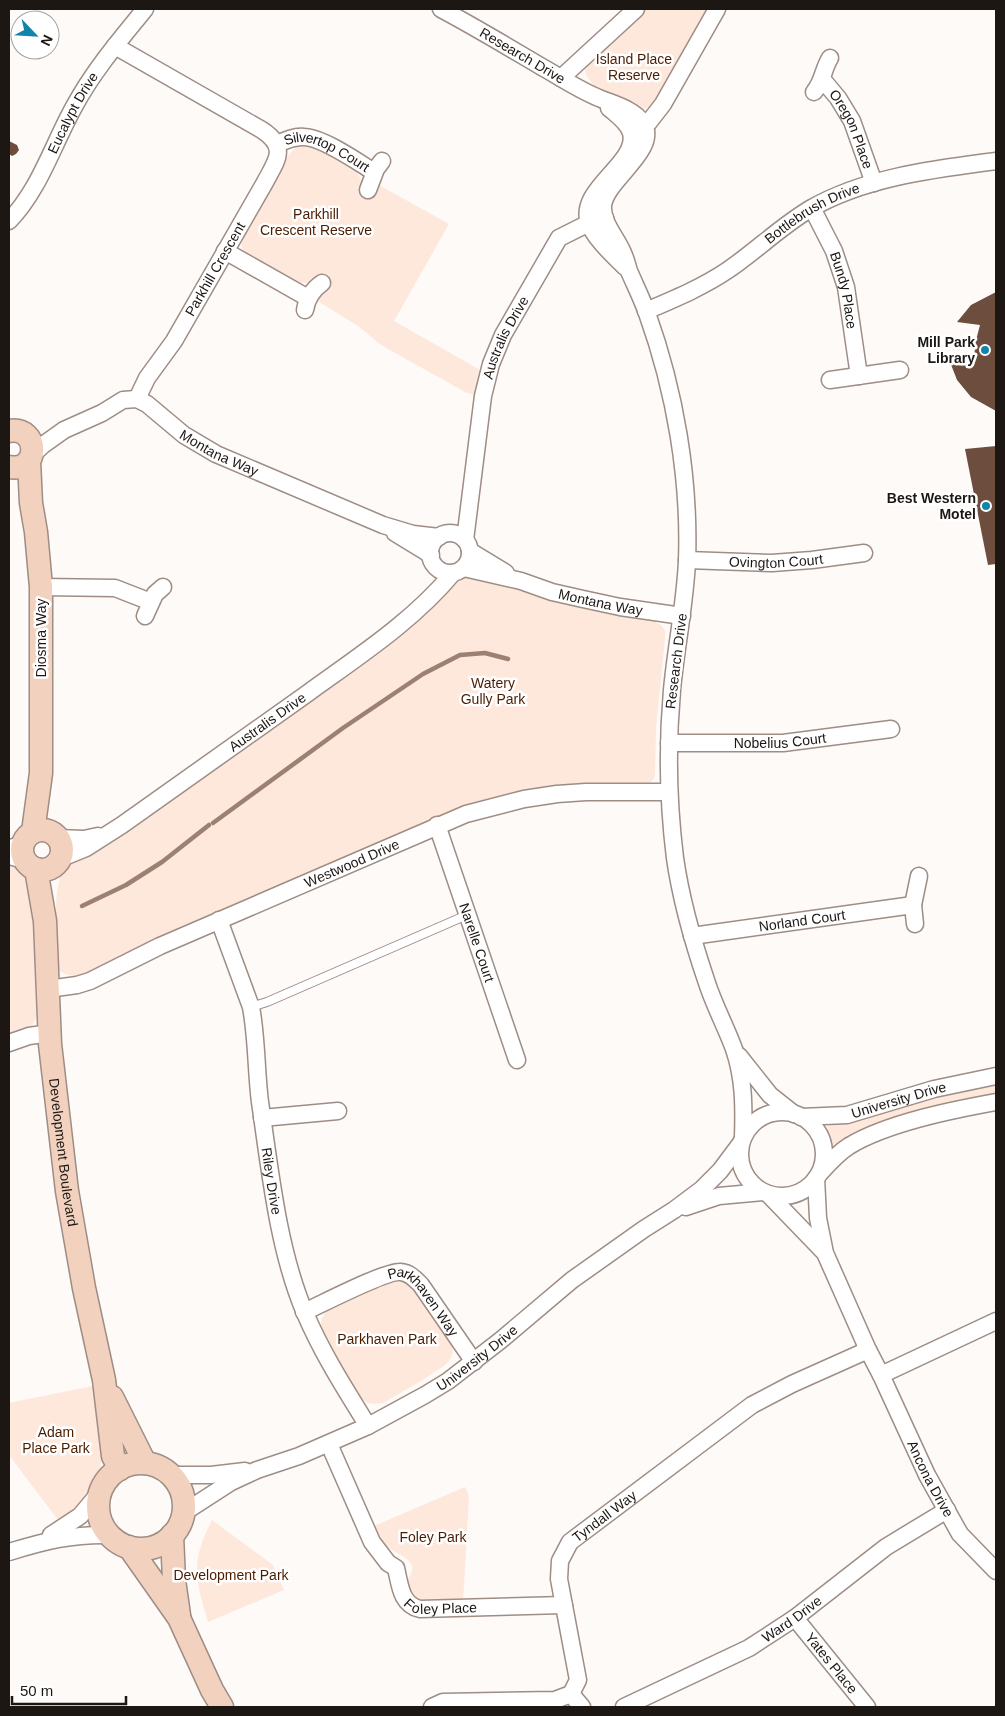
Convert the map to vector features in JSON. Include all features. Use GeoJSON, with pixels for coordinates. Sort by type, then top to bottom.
{"type":"FeatureCollection","features":[{"type":"Feature","properties":{"kind":"street","name":"Eucalypt Drive"},"geometry":{"type":"LineString","coordinates":[[9,222],[30,194],[80,96],[145,9]]}},
{"type":"Feature","properties":{"kind":"street"},"geometry":{"type":"LineString","coordinates":[[561,78],[636,9]]}},
{"type":"Feature","properties":{"kind":"street"},"geometry":{"type":"LineString","coordinates":[[597,221],[603,209],[606,195],[644,145],[646,137],[637,129],[649,122],[663,104],[717,9]]}},
{"type":"Feature","properties":{"kind":"street","name":"Research Drive"},"geometry":{"type":"LineString","coordinates":[[446,10],[594,96],[637,129]]}},
{"type":"Feature","properties":{"kind":"street"},"geometry":{"type":"LineString","coordinates":[[116,46],[262,130],[270,135],[278,144]]}},
{"type":"Feature","properties":{"kind":"street","name":"Oregon Place"},"geometry":{"type":"LineString","coordinates":[[830,58],[818,86],[838,98],[852,121],[874,183]]}},
{"type":"Feature","properties":{"kind":"street","name":"Silvertop Court"},"geometry":{"type":"LineString","coordinates":[[278,144],[293,138],[309,137],[378,167],[368,190]]}},
{"type":"Feature","properties":{"kind":"street","name":"Parkhill Crescent"},"geometry":{"type":"LineString","coordinates":[[137,399],[147,378],[174,341],[274,165],[278,144]]}},
{"type":"Feature","properties":{"kind":"street","name":"Bottlebrush Drive"},"geometry":{"type":"LineString","coordinates":[[646,311],[699,288],[721,275],[770,236],[812,208],[874,183],[934,169],[996,161]]}},
{"type":"Feature","properties":{"kind":"street","name":"Bundy Place"},"geometry":{"type":"LineString","coordinates":[[812,208],[834,251],[846,287],[859,376]]}},
{"type":"Feature","properties":{"kind":"street","name":"Research Drive"},"geometry":{"type":"LineString","coordinates":[[597,221],[623,253],[646,311],[660,353],[676,422],[684,489],[687,560],[682,616],[672,686],[669,792],[676,861],[692,936],[707,985],[734,1050],[743,1088],[742,1141]]}},
{"type":"Feature","properties":{"kind":"street","name":"Australis Drive"},"geometry":{"type":"LineString","coordinates":[[468,546],[470,497],[476,465],[486,382],[502,335],[554,243],[565,234],[597,221]]}},
{"type":"Feature","properties":{"kind":"street"},"geometry":{"type":"LineString","coordinates":[[225,251],[307,304],[313,290],[322,283]]}},
{"type":"Feature","properties":{"kind":"street"},"geometry":{"type":"LineString","coordinates":[[830,380],[900,370]]}},
{"type":"Feature","properties":{"kind":"street"},"geometry":{"type":"LineString","coordinates":[[18,446],[64,430],[123,400],[137,399]]}},
{"type":"Feature","properties":{"kind":"street","name":"Montana Way"},"geometry":{"type":"LineString","coordinates":[[137,399],[146,404],[184,435],[205,448],[383,525],[414,534],[443,535]]}},
{"type":"Feature","properties":{"kind":"street","name":"Diosma Way"},"geometry":{"type":"LineString","coordinates":[[18,446],[37,541],[41,587],[41,773],[36,850]]}},
{"type":"Feature","properties":{"kind":"street","name":"Australis Drive"},"geometry":{"type":"LineString","coordinates":[[443,535],[470,497]]}},
{"type":"Feature","properties":{"kind":"street","name":"Montana Way"},"geometry":{"type":"LineString","coordinates":[[383,525],[432,560]]}},
{"type":"Feature","properties":{"kind":"street"},"geometry":{"type":"LineString","coordinates":[[457,534],[468,546],[469,560],[459,570],[442,572],[432,560],[432,545],[443,535],[457,534]]}},
{"type":"Feature","properties":{"kind":"street","name":"Montana Way"},"geometry":{"type":"LineString","coordinates":[[468,546],[521,581]]}},
{"type":"Feature","properties":{"kind":"street","name":"Ovington Court"},"geometry":{"type":"LineString","coordinates":[[687,560],[772,563],[864,553]]}},
{"type":"Feature","properties":{"kind":"street","name":"Australis Drive"},"geometry":{"type":"LineString","coordinates":[[425,602],[432,579],[432,560]]}},
{"type":"Feature","properties":{"kind":"street","name":"Australis Drive"},"geometry":{"type":"LineString","coordinates":[[36,850],[86,848],[106,835],[400,626],[459,570]]}},
{"type":"Feature","properties":{"kind":"street","name":"Montana Way"},"geometry":{"type":"LineString","coordinates":[[459,570],[521,581],[552,592],[620,607],[682,616]]}},
{"type":"Feature","properties":{"kind":"street"},"geometry":{"type":"LineString","coordinates":[[41,587],[115,588],[148,609],[154,594],[163,587]]}},
{"type":"Feature","properties":{"kind":"street","name":"Nobelius Court"},"geometry":{"type":"LineString","coordinates":[[669,743],[783,743],[891,729]]}},
{"type":"Feature","properties":{"kind":"street","name":"Westwood Drive"},"geometry":{"type":"LineString","coordinates":[[48,989],[90,981],[160,946],[466,814],[494,806],[556,794],[669,792]]}},
{"type":"Feature","properties":{"kind":"street","name":"Narelle Court"},"geometry":{"type":"LineString","coordinates":[[437,825],[517,1060]]}},
{"type":"Feature","properties":{"kind":"street","name":"Development Boulevard"},"geometry":{"type":"LineString","coordinates":[[36,850],[45,921],[50,1039],[59,1134],[84,1288],[104,1380],[114,1456],[120,1469]]}},
{"type":"Feature","properties":{"kind":"street"},"geometry":{"type":"LineString","coordinates":[[916,924],[913,905],[919,876]]}},
{"type":"Feature","properties":{"kind":"street","name":"Norland Court"},"geometry":{"type":"LineString","coordinates":[[692,936],[913,905]]}},
{"type":"Feature","properties":{"kind":"street","name":"Riley Drive"},"geometry":{"type":"LineString","coordinates":[[219,920],[251,1007],[262,1118],[277,1211],[293,1278],[304,1312],[331,1366],[368,1426]]}},
{"type":"Feature","properties":{"kind":"street"},"geometry":{"type":"LineString","coordinates":[[9,1042],[29,1036],[50,1039]]}},
{"type":"Feature","properties":{"kind":"street","name":"Research Drive"},"geometry":{"type":"LineString","coordinates":[[734,1050],[770,1095],[798,1116]]}},
{"type":"Feature","properties":{"kind":"street","name":"University Drive"},"geometry":{"type":"LineString","coordinates":[[798,1116],[847,1115],[934,1089],[996,1076]]}},
{"type":"Feature","properties":{"kind":"street","name":"University Drive"},"geometry":{"type":"LineString","coordinates":[[818,1176],[847,1147],[869,1136],[924,1119],[996,1102]]}},
{"type":"Feature","properties":{"kind":"street"},"geometry":{"type":"LineString","coordinates":[[262,1118],[338,1111]]}},
{"type":"Feature","properties":{"kind":"street"},"geometry":{"type":"LineString","coordinates":[[784,1112],[798,1116],[816,1129],[823,1147],[824,1156],[818,1176],[810,1186],[790,1196],[780,1197],[766,1194],[756,1188],[745,1176],[740,1160],[742,1141],[748,1129],[764,1116],[784,1112]]}},
{"type":"Feature","properties":{"kind":"street","name":"University Drive"},"geometry":{"type":"LineString","coordinates":[[183,1513],[231,1482],[257,1470],[329,1444],[368,1426],[425,1395],[474,1362],[572,1280],[644,1228],[674,1210],[710,1182],[742,1141]]}},
{"type":"Feature","properties":{"kind":"street","name":"Ancona Drive"},"geometry":{"type":"LineString","coordinates":[[818,1176],[818,1218],[825,1253],[868,1350],[927,1475],[960,1534],[996,1571]]}},
{"type":"Feature","properties":{"kind":"street","name":"University Drive"},"geometry":{"type":"LineString","coordinates":[[674,1210],[719,1196],[766,1194]]}},
{"type":"Feature","properties":{"kind":"street","name":"Ancona Drive"},"geometry":{"type":"LineString","coordinates":[[766,1194],[825,1253]]}},
{"type":"Feature","properties":{"kind":"street","name":"Parkhaven Way"},"geometry":{"type":"LineString","coordinates":[[304,1312],[387,1274],[395,1272],[407,1274],[421,1285],[474,1362]]}},
{"type":"Feature","properties":{"kind":"street"},"geometry":{"type":"LineString","coordinates":[[881,1375],[996,1321]]}},
{"type":"Feature","properties":{"kind":"street","name":"Tyndall Way"},"geometry":{"type":"LineString","coordinates":[[571,1694],[578,1680],[559,1579],[560,1561],[570,1542],[752,1405],[792,1384],[868,1350]]}},
{"type":"Feature","properties":{"kind":"street","name":"Development Boulevard"},"geometry":{"type":"LineString","coordinates":[[104,1380],[145,1463]]}},
{"type":"Feature","properties":{"kind":"street","name":"Foley Place"},"geometry":{"type":"LineString","coordinates":[[329,1444],[372,1542],[388,1563],[396,1568],[403,1598],[414,1608],[564,1604]]}},
{"type":"Feature","properties":{"kind":"street"},"geometry":{"type":"LineString","coordinates":[[38,1543],[65,1528],[80,1516],[101,1491],[108,1478],[120,1469],[136,1463],[145,1463],[159,1467],[171,1475],[183,1497],[181,1521],[166,1541],[143,1549],[129,1547],[119,1543],[110,1536],[100,1518],[98,1504],[101,1491]]}},
{"type":"Feature","properties":{"kind":"street","name":"University Drive"},"geometry":{"type":"LineString","coordinates":[[171,1475],[211,1475],[257,1470]]}},
{"type":"Feature","properties":{"kind":"street","name":"Ward Drive"},"geometry":{"type":"LineString","coordinates":[[624,1707],[749,1648],[795,1618],[886,1547],[947,1510]]}},
{"type":"Feature","properties":{"kind":"street"},"geometry":{"type":"LineString","coordinates":[[9,1552],[65,1536],[90,1534],[110,1536]]}},
{"type":"Feature","properties":{"kind":"street"},"geometry":{"type":"LineString","coordinates":[[172,1535],[174,1580],[179,1618]]}},
{"type":"Feature","properties":{"kind":"street"},"geometry":{"type":"LineString","coordinates":[[129,1547],[179,1618],[212,1690],[222,1707]]}},
{"type":"Feature","properties":{"kind":"street","name":"Yates Place"},"geometry":{"type":"LineString","coordinates":[[795,1618],[867,1707]]}},
{"type":"Feature","properties":{"kind":"street"},"geometry":{"type":"LineString","coordinates":[[432,1707],[443,1702],[555,1700],[571,1694],[582,1707]]}},
{"type":"Feature","properties":{"kind":"lane"},"geometry":{"type":"LineString","coordinates":[[251,1007],[267,1002],[467,915]]}},
{"type":"Feature","properties":{"kind":"green space","name":"Island Place Reserve"},"geometry":{"type":"Polygon","coordinates":[[[644,9],[710,9],[656,103],[642,109],[618,101],[600,90],[587,77],[585,71],[591,57],[644,9]]]}},
{"type":"Feature","properties":{"kind":"green space","name":"Parkhill Crescent Reserve"},"geometry":{"type":"Polygon","coordinates":[[[301,144],[312,144],[353,167],[362,181],[364,189],[377,184],[449,224],[394,321],[482,371],[476,395],[467,393],[381,345],[358,326],[316,300],[313,282],[295,282],[246,255],[242,248],[241,238],[277,172],[294,149],[301,144]]]}},
{"type":"Feature","properties":{"kind":"green space","name":"Watery Gully Park"},"geometry":{"type":"Polygon","coordinates":[[[479,576],[545,597],[598,611],[649,618],[662,626],[665,631],[665,639],[656,728],[655,775],[653,780],[646,785],[517,793],[465,806],[164,936],[84,974],[71,975],[58,970],[56,899],[58,885],[67,862],[458,578],[479,576]]]}},
{"type":"Feature","properties":{"kind":"green space"},"geometry":{"type":"Polygon","coordinates":[[[9,863],[25,875],[32,894],[36,1017],[31,1028],[9,1036],[9,863]]]}},
{"type":"Feature","properties":{"kind":"green space"},"geometry":{"type":"Polygon","coordinates":[[[996,1080],[996,1098],[834,1149],[827,1126],[996,1080]]]}},
{"type":"Feature","properties":{"kind":"green space","name":"Parkhaven Park"},"geometry":{"type":"Polygon","coordinates":[[[398,1279],[410,1283],[451,1341],[453,1352],[450,1360],[445,1365],[421,1381],[383,1403],[368,1403],[362,1399],[350,1383],[324,1334],[321,1325],[322,1318],[329,1307],[383,1283],[398,1279]]]}},
{"type":"Feature","properties":{"kind":"green space","name":"Adam Place Park"},"geometry":{"type":"Polygon","coordinates":[[[93,1386],[101,1446],[101,1462],[98,1477],[93,1491],[85,1503],[61,1524],[9,1455],[9,1403],[93,1386]]]}},
{"type":"Feature","properties":{"kind":"green space","name":"Foley Park"},"geometry":{"type":"Polygon","coordinates":[[[465,1487],[469,1496],[463,1602],[424,1604],[412,1599],[405,1583],[411,1575],[411,1563],[384,1544],[374,1526],[465,1487]]]}},
{"type":"Feature","properties":{"kind":"green space","name":"Development Park"},"geometry":{"type":"Polygon","coordinates":[[[212,1520],[273,1565],[284,1590],[208,1622],[200,1593],[197,1571],[200,1548],[212,1520]]]}},
{"type":"Feature","properties":{"kind":"building"},"geometry":{"type":"Polygon","coordinates":[[[9,141],[17,145],[19,150],[12,156],[9,154],[9,141]]]}},
{"type":"Feature","properties":{"kind":"building","name":"Mill Park Library"},"geometry":{"type":"Polygon","coordinates":[[[996,292],[996,411],[971,397],[957,380],[950,362],[974,366],[975,344],[980,325],[957,322],[971,305],[996,292]]]}},
{"type":"Feature","properties":{"kind":"building","name":"Best Western Motel"},"geometry":{"type":"Polygon","coordinates":[[[996,446],[996,564],[988,565],[965,449],[996,446]]]}},
{"type":"Feature","properties":{"kind":"waterway"},"geometry":{"type":"LineString","coordinates":[[213,823],[343,728],[423,674],[460,655],[485,653],[508,659]]}},
{"type":"Feature","properties":{"kind":"waterway"},"geometry":{"type":"LineString","coordinates":[[82,906],[126,885],[162,862],[209,825]]}},
{"type":"Feature","properties":{"kind":"place","name":"Mill Park Library"},"geometry":{"type":"Point","coordinates":[985,350]}},
{"type":"Feature","properties":{"kind":"place","name":"Best Western Motel"},"geometry":{"type":"Point","coordinates":[986,506]}}]}
